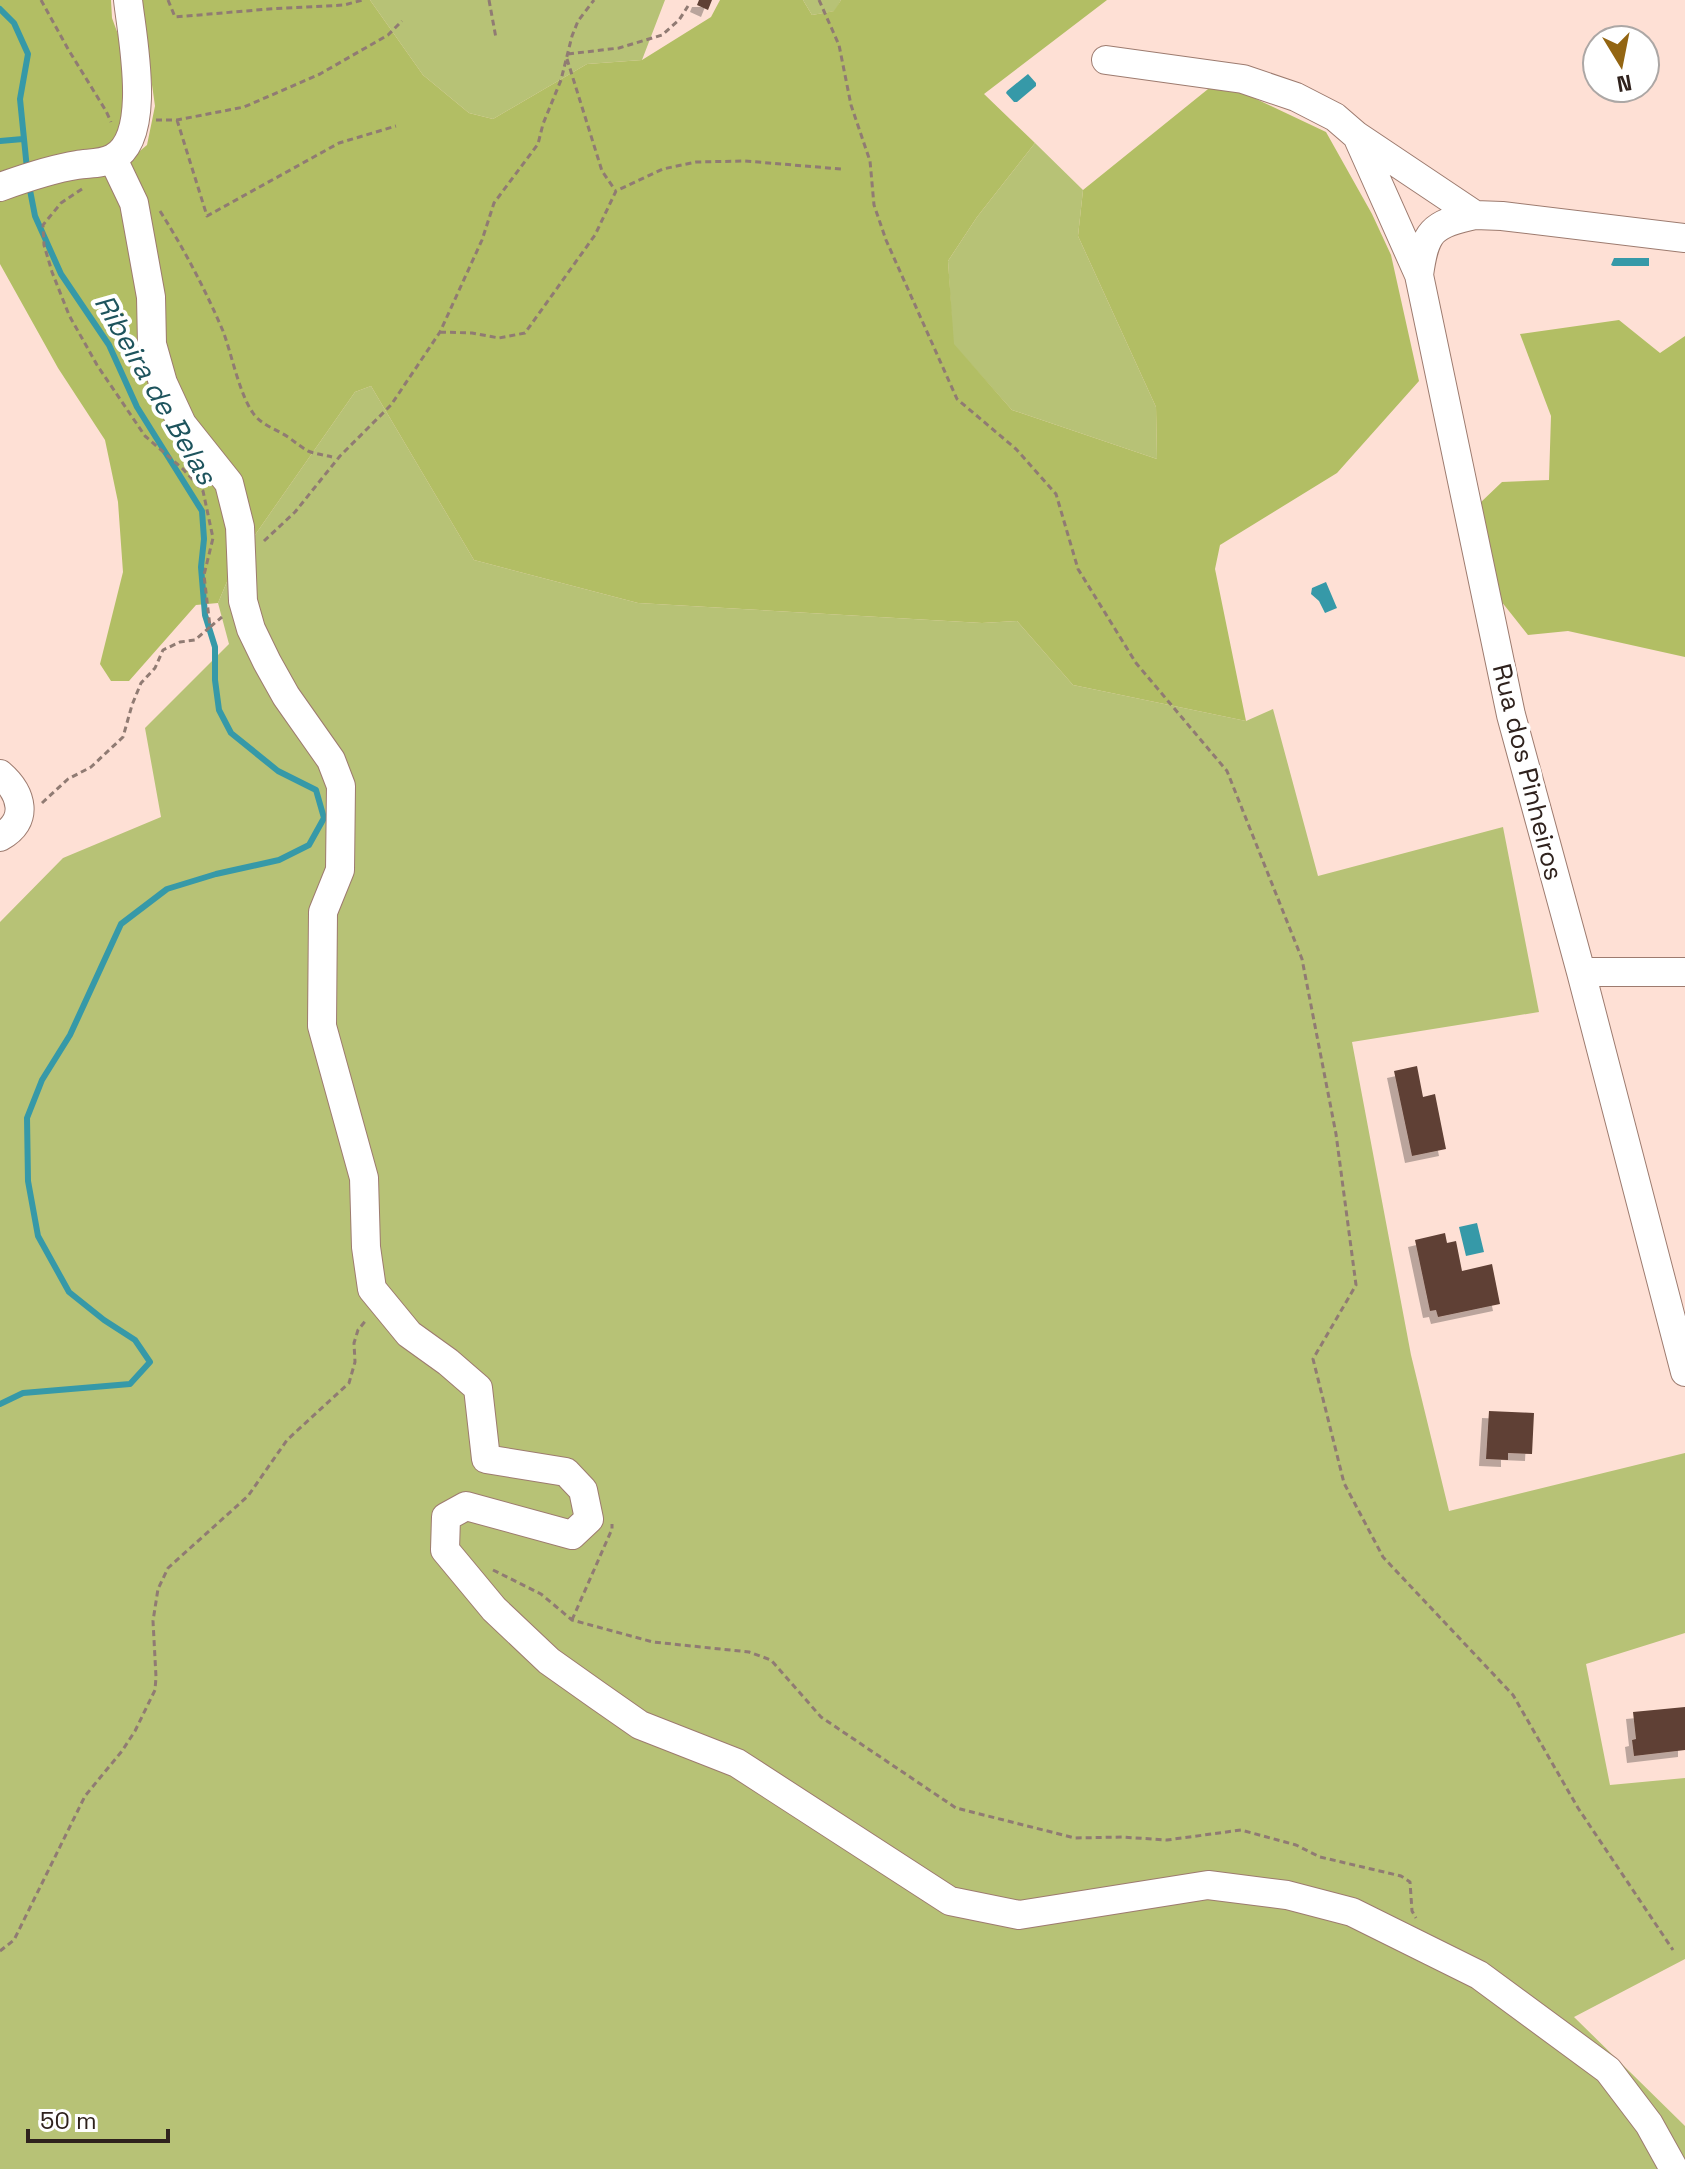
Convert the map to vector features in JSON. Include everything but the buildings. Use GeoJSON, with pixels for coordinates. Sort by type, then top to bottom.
{"type":"FeatureCollection","features":[{"type":"Feature","properties":{"kind":"street"},"geometry":{"type":"LineString","coordinates":[[0,187],[118,155],[136,120],[137,79],[128,0]]}},
{"type":"Feature","properties":{"kind":"street"},"geometry":{"type":"LineString","coordinates":[[1106,60],[1243,79],[1296,97],[1335,117],[1357,136],[1475,215],[1685,238]]}},
{"type":"Feature","properties":{"kind":"street"},"geometry":{"type":"LineString","coordinates":[[1357,136],[1419,275]]}},
{"type":"Feature","properties":{"kind":"street"},"geometry":{"type":"LineString","coordinates":[[118,155],[134,203],[151,297],[152,344],[163,383],[182,424],[229,483],[240,527],[243,601],[251,629],[286,696],[331,760],[341,786],[340,870],[323,912],[322,1026],[364,1178],[366,1247],[372,1289],[409,1334],[478,1388],[486,1459],[566,1472],[583,1490],[589,1519],[572,1535],[466,1506],[446,1517],[445,1550],[494,1609],[549,1661],[640,1725],[737,1763],[950,1901],[1019,1915],[1208,1885],[1287,1895],[1352,1912],[1479,1975],[1608,2070],[1649,2124],[1674,2169]]}},
{"type":"Feature","properties":{"kind":"street","name":"Rua dos Pinheiros"},"geometry":{"type":"LineString","coordinates":[[1475,215],[1453,220],[1432,231],[1423,247],[1419,275],[1511,715],[1684,1361]]}},
{"type":"Feature","properties":{"kind":"street"},"geometry":{"type":"LineString","coordinates":[[0,774],[15,790],[20,805],[7,832]]}},
{"type":"Feature","properties":{"kind":"street"},"geometry":{"type":"LineString","coordinates":[[1581,972],[1685,972]]}},
{"type":"Feature","properties":{"kind":"path"},"geometry":{"type":"LineString","coordinates":[[41,0],[106,111],[118,155]]}},
{"type":"Feature","properties":{"kind":"path"},"geometry":{"type":"LineString","coordinates":[[168,0],[175,17],[344,5],[363,0]]}},
{"type":"Feature","properties":{"kind":"path"},"geometry":{"type":"LineString","coordinates":[[489,0],[496,38]]}},
{"type":"Feature","properties":{"kind":"path"},"geometry":{"type":"LineString","coordinates":[[243,561],[295,512],[340,456],[391,405],[440,332],[482,240],[494,203],[538,144],[578,21],[594,0]]}},
{"type":"Feature","properties":{"kind":"path"},"geometry":{"type":"LineString","coordinates":[[819,0],[839,45],[851,105],[870,161],[874,205],[886,240],[957,399],[1016,449],[1056,494],[1078,569],[1136,663],[1227,771],[1302,959],[1336,1134],[1356,1285],[1313,1359],[1344,1483],[1383,1557],[1513,1695],[1578,1808],[1673,1950]]}},
{"type":"Feature","properties":{"kind":"path"},"geometry":{"type":"LineString","coordinates":[[568,56],[619,48],[662,35],[679,20],[688,6]]}},
{"type":"Feature","properties":{"kind":"path"},"geometry":{"type":"LineString","coordinates":[[136,120],[177,120],[244,107],[308,79],[388,35],[402,21]]}},
{"type":"Feature","properties":{"kind":"path"},"geometry":{"type":"LineString","coordinates":[[568,56],[602,171],[616,191]]}},
{"type":"Feature","properties":{"kind":"path"},"geometry":{"type":"LineString","coordinates":[[177,120],[207,216],[339,143],[396,126]]}},
{"type":"Feature","properties":{"kind":"path"},"geometry":{"type":"LineString","coordinates":[[440,332],[499,338],[525,333],[595,235],[616,191],[663,169],[696,162],[745,161],[841,169]]}},
{"type":"Feature","properties":{"kind":"path"},"geometry":{"type":"LineString","coordinates":[[82,189],[61,203],[43,225],[44,245],[69,315],[97,365],[145,436],[203,491],[213,538],[204,575],[210,627]]}},
{"type":"Feature","properties":{"kind":"path"},"geometry":{"type":"LineString","coordinates":[[160,211],[206,292],[253,414],[304,449],[332,457]]}},
{"type":"Feature","properties":{"kind":"path"},"geometry":{"type":"LineString","coordinates":[[7,832],[68,779],[91,767],[123,737],[141,683],[155,668],[163,650],[180,642],[195,640],[243,601]]}},
{"type":"Feature","properties":{"kind":"path"},"geometry":{"type":"LineString","coordinates":[[0,1951],[14,1940],[85,1796],[122,1751],[155,1690],[153,1621],[158,1589],[168,1568],[248,1496],[287,1440],[349,1383],[358,1330],[382,1301]]}},
{"type":"Feature","properties":{"kind":"path"},"geometry":{"type":"LineString","coordinates":[[454,1561],[486,1566],[541,1594],[572,1620],[653,1642],[749,1652],[771,1660],[821,1717],[956,1808],[1075,1838],[1167,1840],[1241,1830],[1296,1845],[1320,1857],[1401,1876],[1410,1882],[1412,1911],[1418,1919]]}},
{"type":"Feature","properties":{"kind":"green space"},"geometry":{"type":"Polygon","coordinates":[[[0,0],[111,0],[112,18],[127,59],[129,124],[105,150],[0,180],[0,0]]]}},
{"type":"Feature","properties":{"kind":"green space"},"geometry":{"type":"Polygon","coordinates":[[[140,0],[370,0],[423,75],[469,113],[493,119],[587,64],[642,60],[711,17],[720,0],[803,0],[812,15],[834,11],[841,0],[1107,0],[984,94],[1035,143],[977,217],[948,261],[954,344],[1012,410],[1157,459],[1156,407],[1078,236],[1083,190],[1218,81],[1326,132],[1391,255],[1419,381],[1337,473],[1220,545],[1215,569],[1246,721],[1073,685],[1017,621],[982,623],[638,603],[474,560],[371,386],[355,392],[234,565],[218,603],[196,605],[129,681],[111,681],[100,664],[123,572],[118,502],[105,440],[58,368],[0,264],[0,201],[12,191],[60,174],[111,175],[147,145],[155,106],[140,0]]]}},
{"type":"Feature","properties":{"kind":"green space"},"geometry":{"type":"Polygon","coordinates":[[[370,0],[665,0],[642,60],[587,64],[493,119],[469,113],[423,75],[370,0]]]}},
{"type":"Feature","properties":{"kind":"green space"},"geometry":{"type":"Polygon","coordinates":[[[803,0],[841,0],[835,11],[812,15],[803,0]]]}},
{"type":"Feature","properties":{"kind":"green space"},"geometry":{"type":"Polygon","coordinates":[[[1035,143],[1083,190],[1078,236],[1156,407],[1157,459],[1012,410],[953,344],[948,261],[977,217],[1035,143]]]}},
{"type":"Feature","properties":{"kind":"green space"},"geometry":{"type":"Polygon","coordinates":[[[1619,320],[1660,353],[1685,336],[1685,657],[1568,631],[1528,635],[1501,601],[1480,503],[1502,482],[1549,480],[1551,416],[1520,334],[1619,320]]]}},
{"type":"Feature","properties":{"kind":"green space"},"geometry":{"type":"Polygon","coordinates":[[[371,386],[474,560],[638,603],[982,623],[1017,621],[1073,685],[1246,721],[1273,709],[1318,876],[1503,827],[1539,1012],[1352,1042],[1411,1355],[1449,1511],[1685,1453],[1685,1633],[1586,1664],[1610,1785],[1685,1778],[1685,1959],[1574,2017],[1685,2126],[1685,2169],[0,2169],[0,922],[63,858],[161,817],[145,728],[229,644],[218,603],[234,565],[355,392],[371,386]]]}},
{"type":"Feature","properties":{"kind":"water"},"geometry":{"type":"Polygon","coordinates":[[[1028,74],[1036,86],[1014,102],[1007,91],[1028,74]]]}},
{"type":"Feature","properties":{"kind":"water"},"geometry":{"type":"Polygon","coordinates":[[[1614,258],[1649,258],[1649,266],[1613,266],[1614,258]]]}},
{"type":"Feature","properties":{"kind":"water"},"geometry":{"type":"Polygon","coordinates":[[[1326,582],[1337,608],[1325,613],[1311,594],[1312,588],[1326,582]]]}},
{"type":"Feature","properties":{"kind":"water"},"geometry":{"type":"Polygon","coordinates":[[[1477,1223],[1484,1252],[1466,1256],[1459,1227],[1477,1223]]]}},
{"type":"Feature","properties":{"kind":"waterway","name":"Ribeira de Belas"},"geometry":{"type":"LineString","coordinates":[[0,9],[14,23],[28,54],[20,99],[27,169]]}},
{"type":"Feature","properties":{"kind":"waterway"},"geometry":{"type":"LineString","coordinates":[[0,141],[23,139]]}},
{"type":"Feature","properties":{"kind":"waterway","name":"Ribeira de Belas"},"geometry":{"type":"LineString","coordinates":[[0,1404],[23,1393],[130,1384],[150,1362],[135,1340],[69,1292],[38,1236],[28,1181],[27,1118],[42,1080],[70,1035],[121,924],[167,889],[279,860],[309,845],[324,818],[316,790],[278,771],[231,733],[219,710],[215,647],[205,615],[201,567],[204,539],[202,511],[137,407],[109,345],[61,274],[35,216],[29,185]]}}]}
